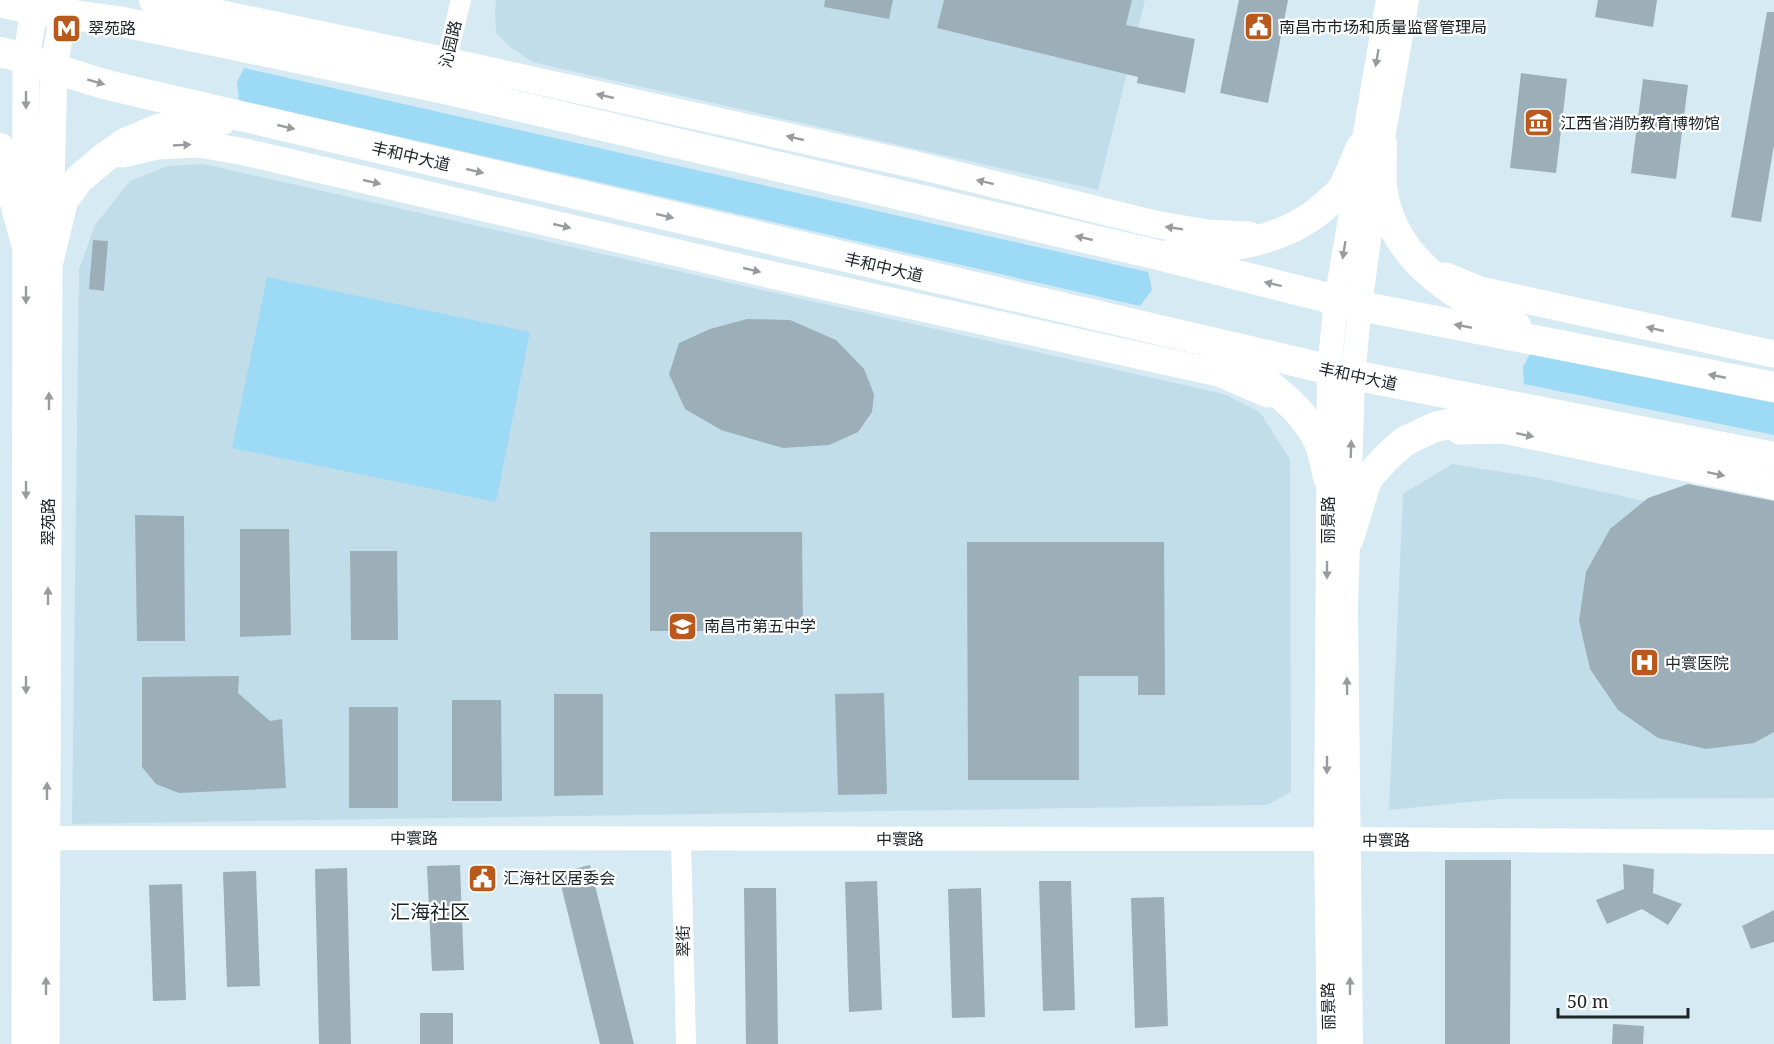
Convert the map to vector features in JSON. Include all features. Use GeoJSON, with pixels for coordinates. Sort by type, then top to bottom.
{"type":"FeatureCollection","features":[{"type":"Feature","properties":{"kind":"main road"},"geometry":{"type":"LineString","coordinates":[[154,0],[163,7],[243,47]]}},
{"type":"Feature","properties":{"kind":"main road"},"geometry":{"type":"LineString","coordinates":[[172,0],[443,75],[1348,303],[1774,387]]}},
{"type":"Feature","properties":{"kind":"main road"},"geometry":{"type":"LineString","coordinates":[[0,2],[49,6],[243,47],[443,75],[916,165],[1155,224],[1207,233],[1274,236]]}},
{"type":"Feature","properties":{"kind":"main road","name":"翠苑路"},"geometry":{"type":"LineString","coordinates":[[25,1044],[36,839],[38,251],[27,60],[49,6]]}},
{"type":"Feature","properties":{"kind":"main road","name":"丰和中大道"},"geometry":{"type":"LineString","coordinates":[[27,60],[95,82],[1341,373],[1774,457]]}},
{"type":"Feature","properties":{"kind":"main road"},"geometry":{"type":"LineString","coordinates":[[38,251],[63,201],[79,179],[125,143],[158,129],[192,123],[248,118]]}},
{"type":"Feature","properties":{"kind":"main road"},"geometry":{"type":"LineString","coordinates":[[104,158],[157,146],[199,144],[245,152],[772,275],[1219,373],[1288,402]]}},
{"type":"Feature","properties":{"kind":"main road"},"geometry":{"type":"LineString","coordinates":[[1154,254],[1216,248],[1274,236],[1296,227],[1321,210],[1342,189],[1371,146]]}},
{"type":"Feature","properties":{"kind":"main road"},"geometry":{"type":"LineString","coordinates":[[1371,146],[1389,214],[1399,239],[1419,263],[1450,290],[1551,344]]}},
{"type":"Feature","properties":{"kind":"main road"},"geometry":{"type":"LineString","coordinates":[[0,148],[38,251]]}},
{"type":"Feature","properties":{"kind":"main road"},"geometry":{"type":"LineString","coordinates":[[1419,263],[1480,290],[1774,354]]}},
{"type":"Feature","properties":{"kind":"main road"},"geometry":{"type":"LineString","coordinates":[[1197,339],[1251,371],[1288,402],[1304,419],[1318,440],[1328,477]]}},
{"type":"Feature","properties":{"kind":"main road"},"geometry":{"type":"LineString","coordinates":[[1348,538],[1367,479],[1405,441],[1435,427],[1528,410]]}},
{"type":"Feature","properties":{"kind":"main road"},"geometry":{"type":"LineString","coordinates":[[1405,441],[1461,430],[1503,430],[1774,486]]}},
{"type":"Feature","properties":{"kind":"main road","name":"翠苑路"},"geometry":{"type":"LineString","coordinates":[[36,839],[46,1044]]}},
{"type":"Feature","properties":{"kind":"street","name":"沁园路"},"geometry":{"type":"LineString","coordinates":[[443,75],[461,0]]}},
{"type":"Feature","properties":{"kind":"street","name":"丽景路"},"geometry":{"type":"LineString","coordinates":[[1351,1044],[1338,839],[1328,477],[1348,303],[1371,146],[1388,0]]}},
{"type":"Feature","properties":{"kind":"street","name":"丽景路"},"geometry":{"type":"LineString","coordinates":[[1371,146],[1407,0]]}},
{"type":"Feature","properties":{"kind":"street","name":"丽景路"},"geometry":{"type":"LineString","coordinates":[[1329,1044],[1348,538],[1341,373]]}},
{"type":"Feature","properties":{"kind":"street","name":"中寰路"},"geometry":{"type":"LineString","coordinates":[[36,839],[1338,839],[1774,842]]}},
{"type":"Feature","properties":{"kind":"street","name":"翠街"},"geometry":{"type":"LineString","coordinates":[[681,839],[686,1044]]}},
{"type":"Feature","properties":{"kind":"shaded area"},"geometry":{"type":"Polygon","coordinates":[[[496,0],[1145,0],[1098,190],[532,62],[510,47],[496,33],[496,0]]]}},
{"type":"Feature","properties":{"kind":"shaded area"},"geometry":{"type":"Polygon","coordinates":[[[244,68],[1148,272],[1152,290],[1140,306],[239,100],[237,82],[244,68]]]}},
{"type":"Feature","properties":{"kind":"shaded area","name":"南昌市第五中学"},"geometry":{"type":"Polygon","coordinates":[[[203,164],[1224,394],[1260,412],[1290,459],[1291,792],[1267,805],[72,824],[79,270],[95,225],[130,181],[168,166],[203,164]]]}},
{"type":"Feature","properties":{"kind":"shaded area"},"geometry":{"type":"Polygon","coordinates":[[[267,277],[530,332],[496,502],[232,448],[267,277]]]}},
{"type":"Feature","properties":{"kind":"shaded area"},"geometry":{"type":"Polygon","coordinates":[[[1530,354],[1774,403],[1774,435],[1524,384],[1523,367],[1530,354]]]}},
{"type":"Feature","properties":{"kind":"shaded area","name":"中寰医院"},"geometry":{"type":"Polygon","coordinates":[[[1452,464],[1534,477],[1774,529],[1774,798],[1499,799],[1389,810],[1403,494],[1452,464]]]}},
{"type":"Feature","properties":{"kind":"building"},"geometry":{"type":"Polygon","coordinates":[[[825,0],[893,0],[889,19],[824,7],[825,0]]]}},
{"type":"Feature","properties":{"kind":"building"},"geometry":{"type":"Polygon","coordinates":[[[944,0],[1132,0],[1126,25],[1195,39],[1185,93],[1137,83],[1138,77],[937,28],[944,0]]]}},
{"type":"Feature","properties":{"kind":"building"},"geometry":{"type":"Polygon","coordinates":[[[1239,0],[1288,0],[1268,103],[1220,93],[1239,0]]]}},
{"type":"Feature","properties":{"kind":"building"},"geometry":{"type":"Polygon","coordinates":[[[1598,0],[1657,0],[1653,27],[1595,17],[1598,0]]]}},
{"type":"Feature","properties":{"kind":"building"},"geometry":{"type":"Polygon","coordinates":[[[1767,12],[1774,12],[1774,145],[1761,222],[1731,217],[1767,12]]]}},
{"type":"Feature","properties":{"kind":"building","name":"江西省消防教育博物馆"},"geometry":{"type":"Polygon","coordinates":[[[1521,73],[1567,79],[1556,173],[1510,168],[1521,73]]]}},
{"type":"Feature","properties":{"kind":"building"},"geometry":{"type":"Polygon","coordinates":[[[1643,79],[1688,85],[1676,179],[1631,173],[1643,79]]]}},
{"type":"Feature","properties":{"kind":"building"},"geometry":{"type":"Polygon","coordinates":[[[93,240],[108,241],[104,291],[89,289],[93,240]]]}},
{"type":"Feature","properties":{"kind":"building"},"geometry":{"type":"Polygon","coordinates":[[[747,319],[790,320],[836,340],[864,369],[874,394],[872,412],[858,432],[829,445],[783,448],[721,430],[685,409],[669,374],[679,343],[710,329],[747,319]]]}},
{"type":"Feature","properties":{"kind":"building"},"geometry":{"type":"Polygon","coordinates":[[[1688,484],[1774,501],[1774,732],[1754,743],[1706,749],[1658,738],[1618,710],[1590,669],[1579,621],[1586,572],[1610,529],[1648,498],[1688,484]]]}},
{"type":"Feature","properties":{"kind":"building"},"geometry":{"type":"Polygon","coordinates":[[[135,515],[184,516],[185,641],[137,641],[135,515]]]}},
{"type":"Feature","properties":{"kind":"building"},"geometry":{"type":"Polygon","coordinates":[[[240,529],[289,529],[291,635],[240,637],[240,529]]]}},
{"type":"Feature","properties":{"kind":"building"},"geometry":{"type":"Polygon","coordinates":[[[650,532],[802,532],[803,631],[650,631],[650,532]]]}},
{"type":"Feature","properties":{"kind":"building"},"geometry":{"type":"Polygon","coordinates":[[[967,542],[1164,542],[1165,695],[1138,695],[1138,676],[1079,676],[1079,780],[968,780],[967,542]]]}},
{"type":"Feature","properties":{"kind":"building"},"geometry":{"type":"Polygon","coordinates":[[[350,551],[397,551],[398,640],[351,640],[350,551]]]}},
{"type":"Feature","properties":{"kind":"building"},"geometry":{"type":"Polygon","coordinates":[[[239,676],[238,693],[270,721],[282,719],[286,788],[179,793],[156,784],[142,767],[142,677],[239,676]]]}},
{"type":"Feature","properties":{"kind":"building"},"geometry":{"type":"Polygon","coordinates":[[[884,693],[887,794],[838,795],[835,694],[884,693]]]}},
{"type":"Feature","properties":{"kind":"building"},"geometry":{"type":"Polygon","coordinates":[[[554,694],[603,694],[603,795],[554,796],[554,694]]]}},
{"type":"Feature","properties":{"kind":"building"},"geometry":{"type":"Polygon","coordinates":[[[452,700],[501,700],[502,801],[452,801],[452,700]]]}},
{"type":"Feature","properties":{"kind":"building"},"geometry":{"type":"Polygon","coordinates":[[[349,707],[398,707],[398,808],[349,808],[349,707]]]}},
{"type":"Feature","properties":{"kind":"building"},"geometry":{"type":"Polygon","coordinates":[[[1445,860],[1511,860],[1510,1044],[1445,1044],[1445,860]]]}},
{"type":"Feature","properties":{"kind":"building"},"geometry":{"type":"Polygon","coordinates":[[[1623,864],[1654,869],[1653,893],[1682,904],[1668,925],[1642,909],[1607,924],[1596,900],[1624,889],[1623,864]]]}},
{"type":"Feature","properties":{"kind":"building"},"geometry":{"type":"Polygon","coordinates":[[[460,865],[464,970],[432,971],[427,866],[460,865]]]}},
{"type":"Feature","properties":{"kind":"building"},"geometry":{"type":"Polygon","coordinates":[[[590,865],[634,1044],[600,1044],[558,873],[590,865]]]}},
{"type":"Feature","properties":{"kind":"building"},"geometry":{"type":"Polygon","coordinates":[[[347,868],[351,1044],[319,1044],[315,869],[347,868]]]}},
{"type":"Feature","properties":{"kind":"building"},"geometry":{"type":"Polygon","coordinates":[[[256,871],[260,986],[227,987],[223,872],[256,871]]]}},
{"type":"Feature","properties":{"kind":"building"},"geometry":{"type":"Polygon","coordinates":[[[877,881],[882,1010],[849,1012],[845,882],[877,881]]]}},
{"type":"Feature","properties":{"kind":"building"},"geometry":{"type":"Polygon","coordinates":[[[1039,881],[1071,881],[1075,1010],[1043,1011],[1039,881]]]}},
{"type":"Feature","properties":{"kind":"building"},"geometry":{"type":"Polygon","coordinates":[[[182,884],[186,1000],[153,1001],[149,885],[182,884]]]}},
{"type":"Feature","properties":{"kind":"building"},"geometry":{"type":"Polygon","coordinates":[[[744,888],[776,888],[778,1044],[746,1044],[744,888]]]}},
{"type":"Feature","properties":{"kind":"building"},"geometry":{"type":"Polygon","coordinates":[[[981,888],[985,1017],[952,1018],[948,889],[981,888]]]}},
{"type":"Feature","properties":{"kind":"building"},"geometry":{"type":"Polygon","coordinates":[[[1164,897],[1168,1026],[1135,1028],[1131,898],[1164,897]]]}},
{"type":"Feature","properties":{"kind":"building"},"geometry":{"type":"Polygon","coordinates":[[[1774,910],[1774,942],[1751,949],[1742,926],[1774,910]]]}},
{"type":"Feature","properties":{"kind":"building"},"geometry":{"type":"Polygon","coordinates":[[[420,1013],[453,1013],[453,1044],[420,1044],[420,1013]]]}},
{"type":"Feature","properties":{"kind":"building"},"geometry":{"type":"Polygon","coordinates":[[[1613,1024],[1644,1026],[1643,1044],[1612,1044],[1613,1024]]]}},
{"type":"Feature","properties":{"kind":"place","name":"南昌市市场和质量监督管理局"},"geometry":{"type":"Point","coordinates":[1258,27]}},
{"type":"Feature","properties":{"kind":"place","name":"翠苑路"},"geometry":{"type":"Point","coordinates":[67,28]}},
{"type":"Feature","properties":{"kind":"place","name":"江西省消防教育博物馆"},"geometry":{"type":"Point","coordinates":[1539,123]}},
{"type":"Feature","properties":{"kind":"place","name":"南昌市第五中学"},"geometry":{"type":"Point","coordinates":[683,626]}},
{"type":"Feature","properties":{"kind":"place","name":"中寰医院"},"geometry":{"type":"Point","coordinates":[1644,663]}},
{"type":"Feature","properties":{"kind":"place","name":"汇海社区居委会"},"geometry":{"type":"Point","coordinates":[482,878]}},
{"type":"Feature","properties":{"kind":"district","name":"汇海社区"},"geometry":{"type":"Point","coordinates":[430,911]}}]}
